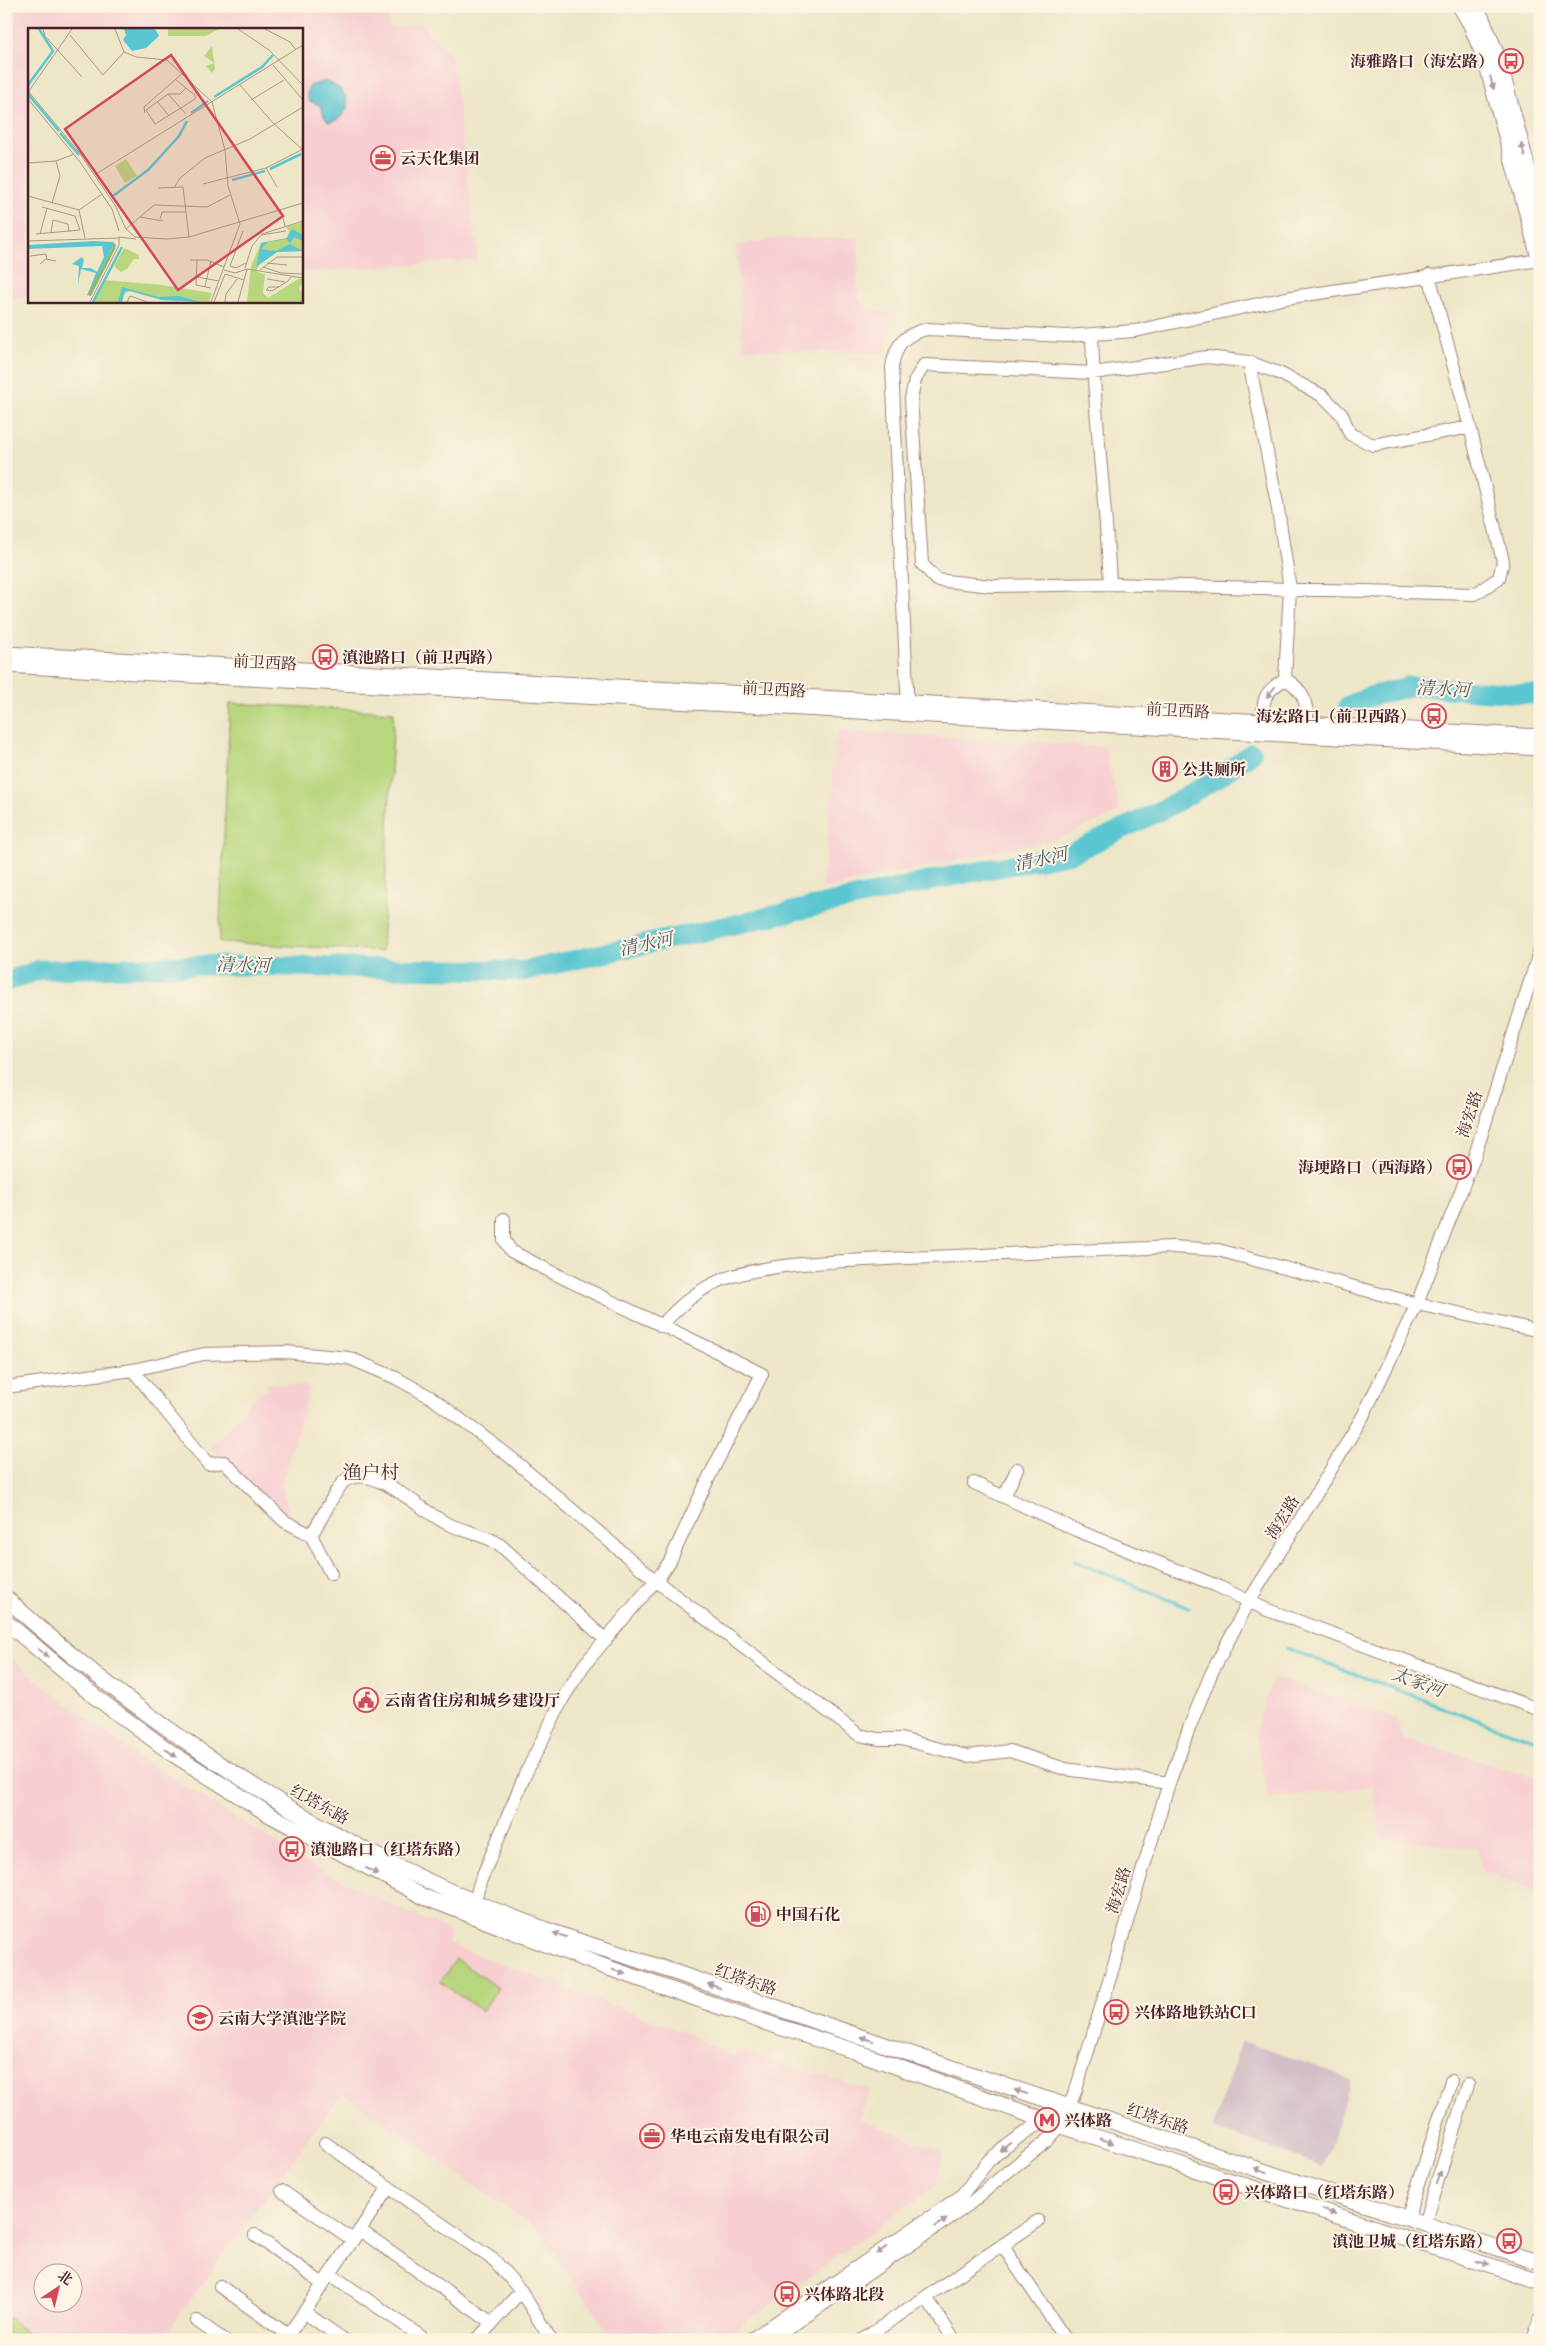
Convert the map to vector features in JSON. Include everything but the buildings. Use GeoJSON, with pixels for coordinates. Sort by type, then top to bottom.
{"type":"FeatureCollection","features":[{"type":"Feature","properties":{"kind":"main road"},"geometry":{"type":"LineString","coordinates":[[1460,6],[1471,25],[1486,62],[1540,260]]}},
{"type":"Feature","properties":{"kind":"main road"},"geometry":{"type":"LineString","coordinates":[[1474,6],[1482,19],[1498,58],[1539,209]]}},
{"type":"Feature","properties":{"kind":"main road","name":"前卫西路"},"geometry":{"type":"LineString","coordinates":[[6,654],[412,682]]}},
{"type":"Feature","properties":{"kind":"main road","name":"前卫西路"},"geometry":{"type":"LineString","coordinates":[[6,665],[412,682],[1262,727],[1540,737]]}},
{"type":"Feature","properties":{"kind":"main road","name":"前卫西路"},"geometry":{"type":"LineString","coordinates":[[1309,729],[1540,748]]}},
{"type":"Feature","properties":{"kind":"main road","name":"红塔东路"},"geometry":{"type":"LineString","coordinates":[[6,1598],[96,1674],[228,1770],[302,1816],[393,1864],[474,1901],[543,1929],[1068,2107],[1540,2262]]}},
{"type":"Feature","properties":{"kind":"main road","name":"红塔东路"},"geometry":{"type":"LineString","coordinates":[[6,1622],[94,1696],[173,1754],[270,1815],[424,1897],[600,1965],[854,2051],[1054,2123],[1540,2282]]}},
{"type":"Feature","properties":{"kind":"street"},"geometry":{"type":"LineString","coordinates":[[908,709],[892,367],[895,352],[903,339],[914,332],[927,329],[1066,336],[1135,331],[1286,298],[1540,260]]}},
{"type":"Feature","properties":{"kind":"street"},"geometry":{"type":"LineString","coordinates":[[1429,276],[1470,427],[1502,561],[1499,578],[1475,594],[1110,584],[983,585],[937,580],[922,564],[911,399],[915,380],[924,365],[1093,373],[1207,357],[1249,362],[1281,374],[1323,396],[1342,415],[1350,434],[1373,445],[1470,427]]}},
{"type":"Feature","properties":{"kind":"street"},"geometry":{"type":"LineString","coordinates":[[1092,335],[1093,373],[1107,518],[1110,584]]}},
{"type":"Feature","properties":{"kind":"street"},"geometry":{"type":"LineString","coordinates":[[1249,362],[1278,503],[1290,589],[1285,680]]}},
{"type":"Feature","properties":{"kind":"street"},"geometry":{"type":"LineString","coordinates":[[1262,727],[1262,703],[1271,688],[1285,680]]}},
{"type":"Feature","properties":{"kind":"street"},"geometry":{"type":"LineString","coordinates":[[1285,680],[1298,686],[1304,696],[1309,729]]}},
{"type":"Feature","properties":{"kind":"street","name":"海宏路"},"geometry":{"type":"LineString","coordinates":[[1068,2107],[1076,2090],[1169,1783],[1211,1674],[1249,1601],[1363,1416],[1417,1304],[1475,1155],[1540,950]]}},
{"type":"Feature","properties":{"kind":"street"},"geometry":{"type":"LineString","coordinates":[[474,1901],[480,1882],[525,1775],[563,1698],[584,1665],[656,1581],[670,1561],[710,1475],[762,1374],[661,1326],[511,1250],[504,1240],[504,1219]]}},
{"type":"Feature","properties":{"kind":"street"},"geometry":{"type":"LineString","coordinates":[[661,1326],[677,1308],[709,1286],[742,1274],[785,1267],[864,1260],[1172,1247],[1218,1250],[1417,1304],[1540,1331]]}},
{"type":"Feature","properties":{"kind":"street"},"geometry":{"type":"LineString","coordinates":[[6,1387],[133,1370],[204,1354],[285,1352],[349,1358],[396,1378],[432,1398],[509,1456],[656,1581],[859,1734],[878,1739],[901,1739],[967,1756],[1010,1751],[1065,1769],[1169,1783]]}},
{"type":"Feature","properties":{"kind":"street"},"geometry":{"type":"LineString","coordinates":[[133,1370],[208,1464],[224,1462],[284,1521],[311,1535],[331,1574]]}},
{"type":"Feature","properties":{"kind":"street"},"geometry":{"type":"LineString","coordinates":[[1004,1497],[1017,1469]]}},
{"type":"Feature","properties":{"kind":"street"},"geometry":{"type":"LineString","coordinates":[[311,1535],[342,1484],[356,1476],[374,1478],[448,1524],[482,1535],[498,1544],[606,1640]]}},
{"type":"Feature","properties":{"kind":"street"},"geometry":{"type":"LineString","coordinates":[[974,1483],[1076,1530],[1215,1585],[1265,1609],[1540,1710]]}},
{"type":"Feature","properties":{"kind":"street"},"geometry":{"type":"LineString","coordinates":[[1408,2219],[1451,2081]]}},
{"type":"Feature","properties":{"kind":"street"},"geometry":{"type":"LineString","coordinates":[[1424,2224],[1468,2085]]}},
{"type":"Feature","properties":{"kind":"street"},"geometry":{"type":"LineString","coordinates":[[771,2340],[967,2206],[1047,2141],[1054,2123],[1068,2107]]}},
{"type":"Feature","properties":{"kind":"street"},"geometry":{"type":"LineString","coordinates":[[750,2340],[961,2196],[990,2159],[1024,2133],[1054,2123]]}},
{"type":"Feature","properties":{"kind":"street"},"geometry":{"type":"LineString","coordinates":[[325,2143],[495,2261],[521,2291],[551,2340]]}},
{"type":"Feature","properties":{"kind":"street"},"geometry":{"type":"LineString","coordinates":[[220,2286],[287,2338],[389,2187]]}},
{"type":"Feature","properties":{"kind":"street"},"geometry":{"type":"LineString","coordinates":[[282,2191],[357,2235],[492,2323]]}},
{"type":"Feature","properties":{"kind":"street"},"geometry":{"type":"LineString","coordinates":[[862,2340],[1038,2221]]}},
{"type":"Feature","properties":{"kind":"street"},"geometry":{"type":"LineString","coordinates":[[255,2235],[426,2340]]}},
{"type":"Feature","properties":{"kind":"street"},"geometry":{"type":"LineString","coordinates":[[1002,2245],[1066,2340]]}},
{"type":"Feature","properties":{"kind":"street"},"geometry":{"type":"LineString","coordinates":[[481,2338],[521,2291]]}},
{"type":"Feature","properties":{"kind":"street"},"geometry":{"type":"LineString","coordinates":[[926,2297],[954,2340]]}},
{"type":"Feature","properties":{"kind":"street"},"geometry":{"type":"LineString","coordinates":[[304,2312],[344,2340]]}},
{"type":"Feature","properties":{"kind":"street"},"geometry":{"type":"LineString","coordinates":[[1532,2340],[1540,2320]]}},
{"type":"Feature","properties":{"kind":"street"},"geometry":{"type":"LineString","coordinates":[[197,2321],[224,2340]]}},
{"type":"Feature","properties":{"kind":"shaded area","name":"云天化集团"},"geometry":{"type":"Polygon","coordinates":[[[6,6],[388,6],[390,29],[420,24],[452,56],[478,260],[302,272],[302,28],[28,28],[28,296],[7,298],[6,6]]]}},
{"type":"Feature","properties":{"kind":"shaded area"},"geometry":{"type":"Polygon","coordinates":[[[778,238],[859,238],[857,296],[869,309],[894,314],[884,353],[743,349],[736,246],[778,238]]]}},
{"type":"Feature","properties":{"kind":"shaded area"},"geometry":{"type":"Polygon","coordinates":[[[838,731],[1105,747],[1120,812],[1056,839],[822,889],[838,731]]]}},
{"type":"Feature","properties":{"kind":"shaded area"},"geometry":{"type":"Polygon","coordinates":[[[267,1383],[311,1387],[281,1484],[290,1514],[277,1510],[211,1448],[259,1392],[267,1391],[267,1383]]]}},
{"type":"Feature","properties":{"kind":"shaded area"},"geometry":{"type":"Polygon","coordinates":[[[6,1653],[34,1678],[139,1758],[306,1862],[392,1906],[449,1930],[448,1944],[689,2034],[733,2057],[738,2051],[870,2089],[859,2119],[943,2152],[937,2185],[720,2340],[613,2340],[540,2231],[342,2093],[161,2340],[34,2340],[6,2315],[6,1653]]]}},
{"type":"Feature","properties":{"kind":"shaded area"},"geometry":{"type":"Polygon","coordinates":[[[1273,1677],[1397,1719],[1402,1738],[1540,1779],[1540,1892],[1481,1871],[1478,1849],[1380,1837],[1373,1787],[1268,1798],[1255,1732],[1273,1677]]]}},
{"type":"Feature","properties":{"kind":"shaded area"},"geometry":{"type":"Polygon","coordinates":[[[1242,2041],[1352,2079],[1323,2166],[1212,2128],[1242,2041]]]}},
{"type":"Feature","properties":{"kind":"green space"},"geometry":{"type":"Polygon","coordinates":[[[230,703],[394,712],[382,951],[219,942],[230,703]]]}},
{"type":"Feature","properties":{"kind":"green space"},"geometry":{"type":"Polygon","coordinates":[[[456,1959],[498,1988],[482,2011],[440,1982],[456,1959]]]}},
{"type":"Feature","properties":{"kind":"green space"},"geometry":{"type":"Polygon","coordinates":[[[6,2315],[34,2340],[6,2340],[6,2315]]]}},
{"type":"Feature","properties":{"kind":"water"},"geometry":{"type":"Polygon","coordinates":[[[325,81],[340,89],[347,102],[347,107],[342,115],[338,119],[328,122],[320,105],[309,101],[307,94],[310,86],[325,81]]]}},
{"type":"Feature","properties":{"kind":"waterway","name":"清水河"},"geometry":{"type":"LineString","coordinates":[[1348,706],[1365,698],[1411,686],[1540,695]]}},
{"type":"Feature","properties":{"kind":"waterway","name":"清水河"},"geometry":{"type":"LineString","coordinates":[[8,981],[39,970],[211,965],[524,971],[948,877],[1070,854],[1164,809],[1216,779],[1252,753]]}},
{"type":"Feature","properties":{"kind":"waterway","name":"太家河"},"geometry":{"type":"LineString","coordinates":[[1074,1561],[1189,1608]]}},
{"type":"Feature","properties":{"kind":"waterway","name":"太家河"},"geometry":{"type":"LineString","coordinates":[[1286,1648],[1510,1732],[1540,1741]]}},
{"type":"Feature","properties":{"kind":"place","name":"海雅路口（海宏路）"},"geometry":{"type":"Point","coordinates":[1511,61]}},
{"type":"Feature","properties":{"kind":"place","name":"云天化集团"},"geometry":{"type":"Point","coordinates":[383,158]}},
{"type":"Feature","properties":{"kind":"place","name":"滇池路口（前卫西路）"},"geometry":{"type":"Point","coordinates":[325,657]}},
{"type":"Feature","properties":{"kind":"place","name":"海宏路口（前卫西路）"},"geometry":{"type":"Point","coordinates":[1434,716]}},
{"type":"Feature","properties":{"kind":"place","name":"公共厕所"},"geometry":{"type":"Point","coordinates":[1165,769]}},
{"type":"Feature","properties":{"kind":"place","name":"海埂路口（西海路）"},"geometry":{"type":"Point","coordinates":[1459,1167]}},
{"type":"Feature","properties":{"kind":"place","name":"云南省住房和城乡建设厅"},"geometry":{"type":"Point","coordinates":[366,1700]}},
{"type":"Feature","properties":{"kind":"place","name":"滇池路口（红塔东路）"},"geometry":{"type":"Point","coordinates":[292,1849]}},
{"type":"Feature","properties":{"kind":"place","name":"中国石化"},"geometry":{"type":"Point","coordinates":[758,1914]}},
{"type":"Feature","properties":{"kind":"place","name":"兴体路地铁站C口"},"geometry":{"type":"Point","coordinates":[1116,2012]}},
{"type":"Feature","properties":{"kind":"place","name":"云南大学滇池学院"},"geometry":{"type":"Point","coordinates":[200,2018]}},
{"type":"Feature","properties":{"kind":"place","name":"兴体路"},"geometry":{"type":"Point","coordinates":[1047,2120]}},
{"type":"Feature","properties":{"kind":"place","name":"华电云南发电有限公司"},"geometry":{"type":"Point","coordinates":[652,2136]}},
{"type":"Feature","properties":{"kind":"place","name":"兴体路口（红塔东路）"},"geometry":{"type":"Point","coordinates":[1226,2192]}},
{"type":"Feature","properties":{"kind":"place","name":"滇池卫城（红塔东路）"},"geometry":{"type":"Point","coordinates":[1509,2241]}},
{"type":"Feature","properties":{"kind":"place","name":"兴体路北段"},"geometry":{"type":"Point","coordinates":[787,2294]}},
{"type":"Feature","properties":{"kind":"district","name":"渔户村"},"geometry":{"type":"Point","coordinates":[371,1472]}}]}
